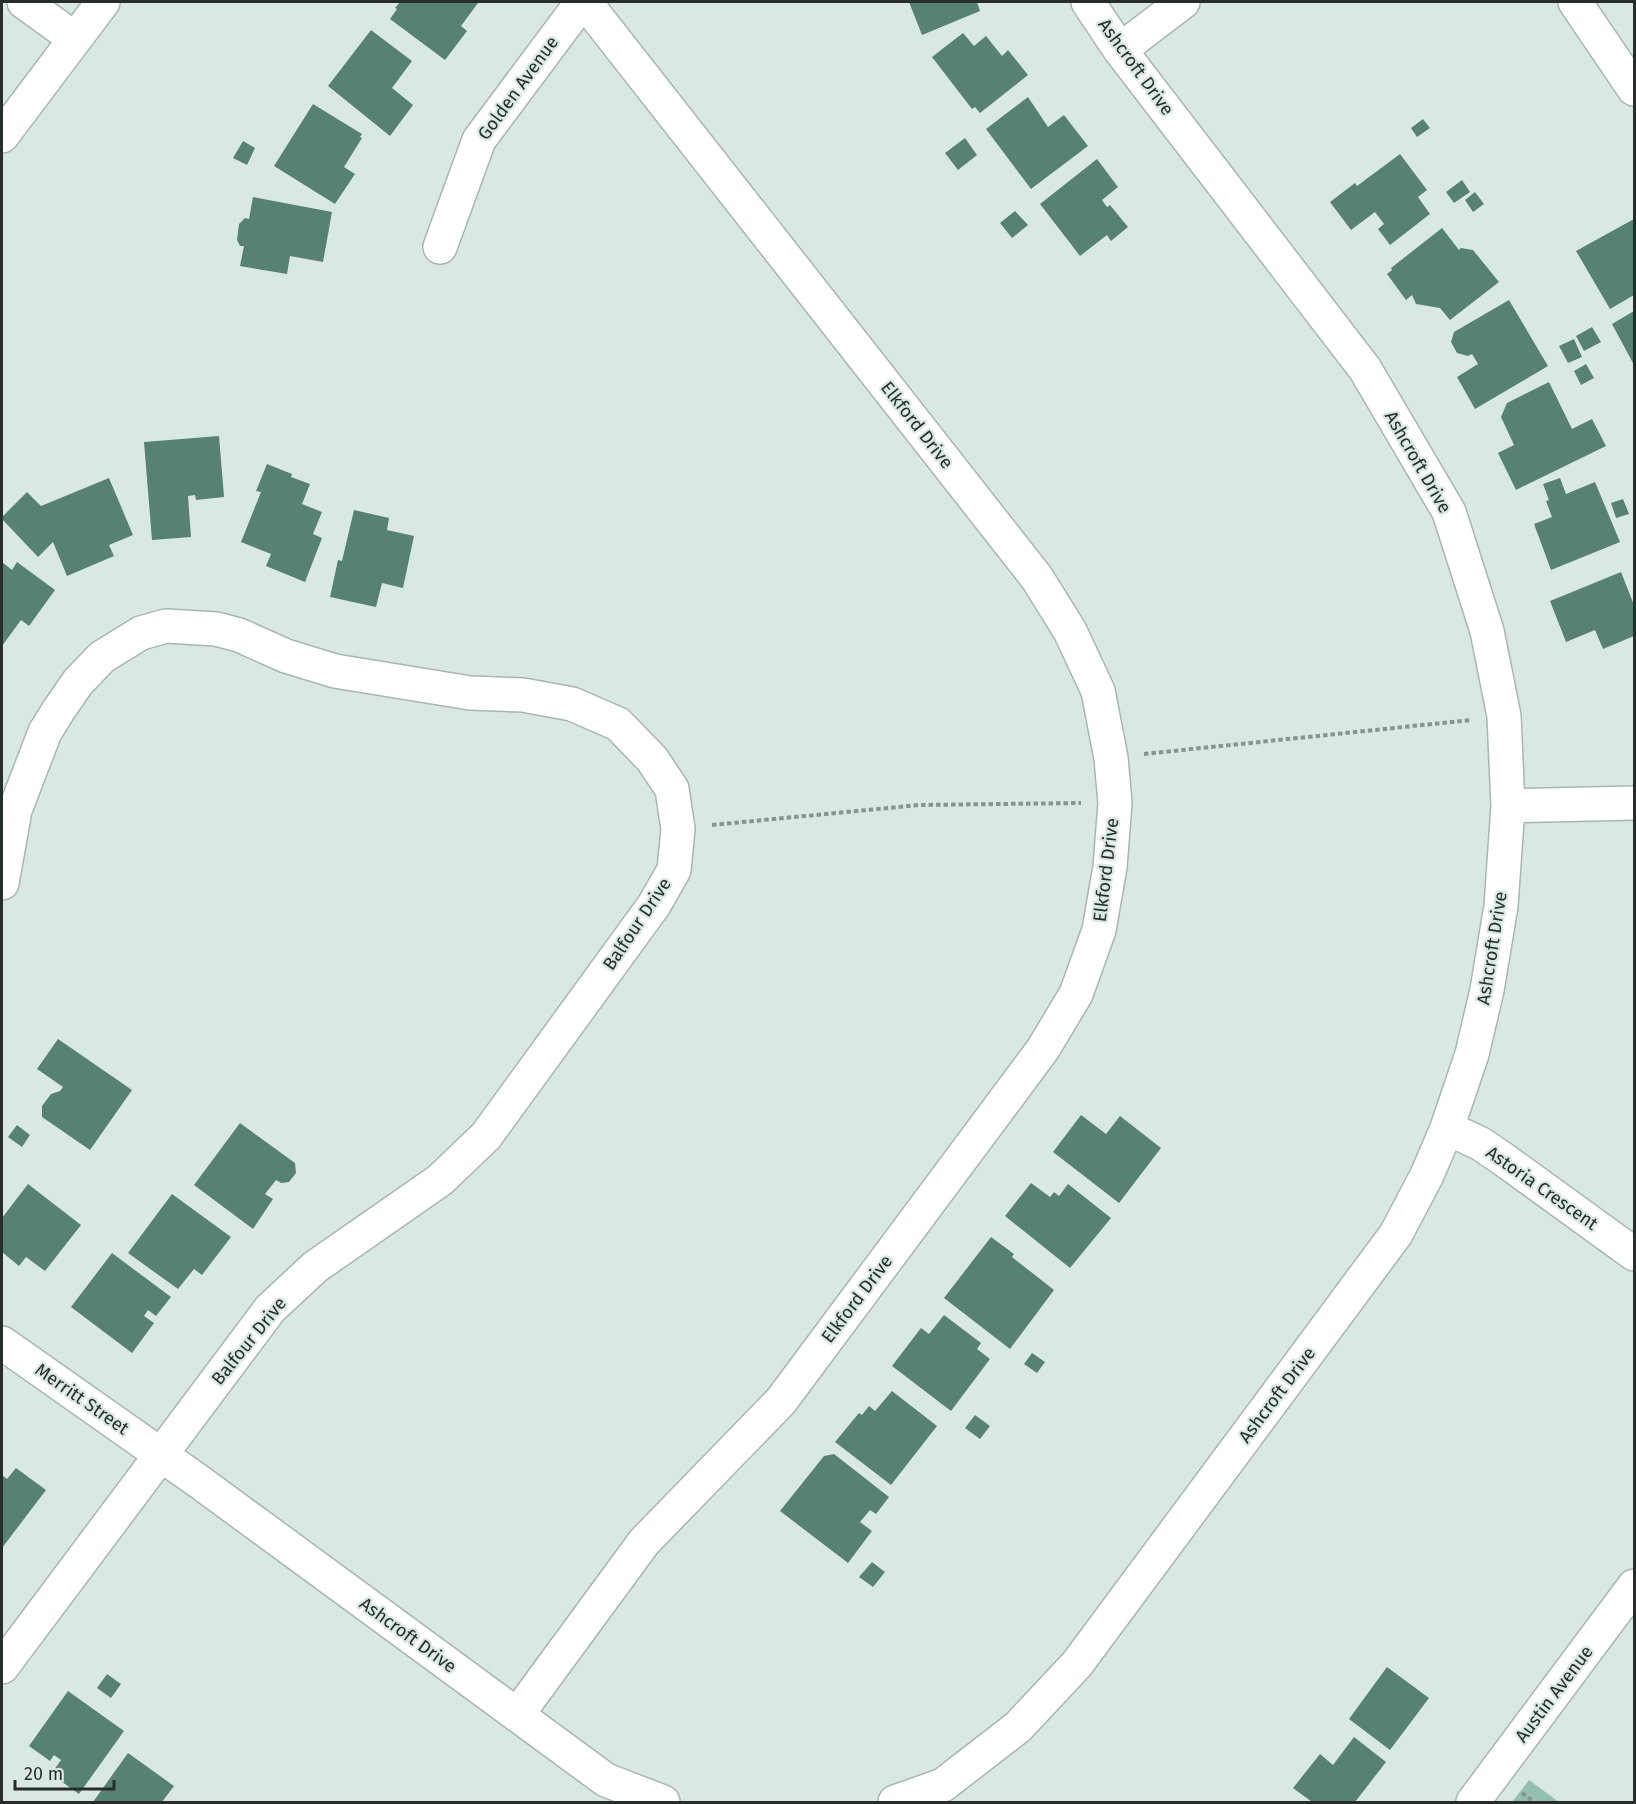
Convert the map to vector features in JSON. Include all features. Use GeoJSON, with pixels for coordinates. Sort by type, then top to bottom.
{"type":"FeatureCollection","features":[{"type":"Feature","properties":{"kind":"street"},"geometry":{"type":"LineString","coordinates":[[24,2],[75,39]]}},
{"type":"Feature","properties":{"kind":"street"},"geometry":{"type":"LineString","coordinates":[[2,136],[102,2]]}},
{"type":"Feature","properties":{"kind":"street","name":"Golden Avenue"},"geometry":{"type":"LineString","coordinates":[[440,248],[479,140],[583,2]]}},
{"type":"Feature","properties":{"kind":"street","name":"Elkford Drive"},"geometry":{"type":"LineString","coordinates":[[517,1715],[644,1542],[782,1401],[1043,1049],[1076,994],[1099,930],[1110,867],[1114,803],[1111,758],[1098,691],[1070,631],[1036,578],[583,2]]}},
{"type":"Feature","properties":{"kind":"street","name":"Ashcroft Drive"},"geometry":{"type":"LineString","coordinates":[[895,1803],[943,1785],[1018,1727],[1077,1664],[1396,1234],[1427,1175],[1447,1128],[1472,1054],[1487,990],[1501,906],[1508,806],[1504,716],[1487,631],[1449,512],[1365,369],[1120,50],[1088,2]]}},
{"type":"Feature","properties":{"kind":"street"},"geometry":{"type":"LineString","coordinates":[[1120,50],[1183,2]]}},
{"type":"Feature","properties":{"kind":"street"},"geometry":{"type":"LineString","coordinates":[[1575,2],[1635,89]]}},
{"type":"Feature","properties":{"kind":"street","name":"Balfour Drive"},"geometry":{"type":"LineString","coordinates":[[2,883],[15,810],[40,743],[58,711],[78,682],[102,657],[141,633],[166,626],[216,629],[239,635],[286,656],[335,671],[470,693],[523,695],[572,704],[618,724],[652,759],[672,789],[678,829],[674,870],[654,905],[486,1136],[440,1180],[315,1267],[270,1309],[2,1667]]}},
{"type":"Feature","properties":{"kind":"street"},"geometry":{"type":"LineString","coordinates":[[1508,806],[1635,803]]}},
{"type":"Feature","properties":{"kind":"street","name":"Astoria Crescent"},"geometry":{"type":"LineString","coordinates":[[1447,1128],[1481,1144],[1635,1254]]}},
{"type":"Feature","properties":{"kind":"street","name":"Merritt Street"},"geometry":{"type":"LineString","coordinates":[[2,1343],[162,1455]]}},
{"type":"Feature","properties":{"kind":"street","name":"Ashcroft Drive"},"geometry":{"type":"LineString","coordinates":[[162,1455],[606,1780],[663,1803]]}},
{"type":"Feature","properties":{"kind":"street","name":"Austin Avenue"},"geometry":{"type":"LineString","coordinates":[[1473,1803],[1635,1586]]}},
{"type":"Feature","properties":{"kind":"path"},"geometry":{"type":"LineString","coordinates":[[1111,758],[1504,716]]}},
{"type":"Feature","properties":{"kind":"path"},"geometry":{"type":"LineString","coordinates":[[678,829],[919,806],[1114,803]]}},
{"type":"Feature","properties":{"kind":"green space"},"geometry":{"type":"Polygon","coordinates":[[[1529,1780],[1559,1802],[1512,1802],[1529,1780]]]}},
{"type":"Feature","properties":{"kind":"building"},"geometry":{"type":"Polygon","coordinates":[[[397,2],[478,3],[461,26],[467,31],[445,60],[390,19],[397,9],[395,8],[399,3],[397,2]]]}},
{"type":"Feature","properties":{"kind":"building"},"geometry":{"type":"Polygon","coordinates":[[[909,2],[977,2],[980,11],[922,35],[909,2]]]}},
{"type":"Feature","properties":{"kind":"building"},"geometry":{"type":"Polygon","coordinates":[[[371,30],[412,61],[392,88],[413,105],[390,136],[328,86],[371,30]]]}},
{"type":"Feature","properties":{"kind":"building"},"geometry":{"type":"Polygon","coordinates":[[[963,33],[974,46],[986,36],[1002,56],[1008,50],[1028,75],[980,113],[975,107],[972,109],[932,57],[963,33]]]}},
{"type":"Feature","properties":{"kind":"building"},"geometry":{"type":"Polygon","coordinates":[[[1028,97],[1048,127],[1064,115],[1088,146],[1031,189],[986,129],[1028,97]]]}},
{"type":"Feature","properties":{"kind":"building"},"geometry":{"type":"Polygon","coordinates":[[[313,104],[362,134],[360,137],[362,138],[344,167],[355,174],[335,204],[274,166],[313,104]]]}},
{"type":"Feature","properties":{"kind":"building"},"geometry":{"type":"Polygon","coordinates":[[[1423,119],[1430,128],[1417,137],[1411,128],[1423,119]]]}},
{"type":"Feature","properties":{"kind":"building"},"geometry":{"type":"Polygon","coordinates":[[[965,138],[977,155],[958,170],[945,153],[965,138]]]}},
{"type":"Feature","properties":{"kind":"building"},"geometry":{"type":"Polygon","coordinates":[[[243,141],[255,148],[247,165],[233,158],[243,141]]]}},
{"type":"Feature","properties":{"kind":"building"},"geometry":{"type":"Polygon","coordinates":[[[1400,154],[1427,190],[1418,197],[1430,214],[1390,245],[1378,229],[1384,224],[1375,212],[1351,230],[1330,202],[1355,183],[1357,186],[1400,154]]]}},
{"type":"Feature","properties":{"kind":"building"},"geometry":{"type":"Polygon","coordinates":[[[1097,159],[1118,187],[1102,200],[1107,207],[1110,205],[1128,227],[1111,241],[1107,235],[1080,256],[1040,204],[1097,159]]]}},
{"type":"Feature","properties":{"kind":"building"},"geometry":{"type":"Polygon","coordinates":[[[1462,180],[1470,192],[1454,203],[1446,192],[1462,180]]]}},
{"type":"Feature","properties":{"kind":"building"},"geometry":{"type":"Polygon","coordinates":[[[1475,192],[1484,204],[1473,212],[1465,200],[1475,192]]]}},
{"type":"Feature","properties":{"kind":"building"},"geometry":{"type":"Polygon","coordinates":[[[253,197],[332,212],[323,262],[290,256],[287,274],[240,266],[244,246],[240,246],[237,240],[239,224],[245,218],[249,219],[253,197]]]}},
{"type":"Feature","properties":{"kind":"building"},"geometry":{"type":"Polygon","coordinates":[[[1015,211],[1028,225],[1012,238],[1000,223],[1015,211]]]}},
{"type":"Feature","properties":{"kind":"building"},"geometry":{"type":"Polygon","coordinates":[[[1634,219],[1634,295],[1610,309],[1576,251],[1634,219]]]}},
{"type":"Feature","properties":{"kind":"building"},"geometry":{"type":"Polygon","coordinates":[[[1442,228],[1459,250],[1461,248],[1473,250],[1499,282],[1450,320],[1440,308],[1416,304],[1412,295],[1406,300],[1387,274],[1392,270],[1391,268],[1442,228]]]}},
{"type":"Feature","properties":{"kind":"building"},"geometry":{"type":"Polygon","coordinates":[[[1509,300],[1548,366],[1475,409],[1457,377],[1478,364],[1472,354],[1468,356],[1457,353],[1451,342],[1454,332],[1509,300]]]}},
{"type":"Feature","properties":{"kind":"building"},"geometry":{"type":"Polygon","coordinates":[[[1634,311],[1634,365],[1612,324],[1634,311]]]}},
{"type":"Feature","properties":{"kind":"building"},"geometry":{"type":"Polygon","coordinates":[[[1592,327],[1601,342],[1584,351],[1576,336],[1592,327]]]}},
{"type":"Feature","properties":{"kind":"building"},"geometry":{"type":"Polygon","coordinates":[[[1574,339],[1582,357],[1568,363],[1559,346],[1574,339]]]}},
{"type":"Feature","properties":{"kind":"building"},"geometry":{"type":"Polygon","coordinates":[[[1586,364],[1594,378],[1581,385],[1574,371],[1586,364]]]}},
{"type":"Feature","properties":{"kind":"building"},"geometry":{"type":"Polygon","coordinates":[[[1549,382],[1572,429],[1592,419],[1606,446],[1516,490],[1498,453],[1514,445],[1501,417],[1507,403],[1549,382]]]}},
{"type":"Feature","properties":{"kind":"building"},"geometry":{"type":"Polygon","coordinates":[[[219,436],[224,497],[196,500],[195,495],[188,496],[191,537],[152,540],[144,442],[219,436]]]}},
{"type":"Feature","properties":{"kind":"building"},"geometry":{"type":"Polygon","coordinates":[[[267,464],[310,484],[302,504],[322,512],[313,534],[322,538],[305,582],[266,566],[271,554],[241,542],[261,492],[256,491],[267,464]]]}},
{"type":"Feature","properties":{"kind":"building"},"geometry":{"type":"Polygon","coordinates":[[[109,478],[133,535],[109,545],[114,556],[67,576],[53,542],[38,557],[2,519],[27,492],[41,506],[109,478]]]}},
{"type":"Feature","properties":{"kind":"building"},"geometry":{"type":"Polygon","coordinates":[[[1560,478],[1566,494],[1595,482],[1620,542],[1551,570],[1534,524],[1552,517],[1543,484],[1560,478]]]}},
{"type":"Feature","properties":{"kind":"building"},"geometry":{"type":"Polygon","coordinates":[[[1623,499],[1629,514],[1616,518],[1611,503],[1623,499]]]}},
{"type":"Feature","properties":{"kind":"building"},"geometry":{"type":"Polygon","coordinates":[[[354,510],[389,518],[387,530],[414,536],[403,588],[382,583],[376,607],[330,597],[338,560],[342,561],[354,510]]]}},
{"type":"Feature","properties":{"kind":"building"},"geometry":{"type":"Polygon","coordinates":[[[2,562],[12,570],[17,562],[55,590],[29,626],[21,620],[2,646],[2,562]]]}},
{"type":"Feature","properties":{"kind":"building"},"geometry":{"type":"Polygon","coordinates":[[[1621,572],[1634,605],[1634,636],[1603,649],[1595,630],[1566,642],[1550,601],[1621,572]]]}},
{"type":"Feature","properties":{"kind":"building"},"geometry":{"type":"Polygon","coordinates":[[[58,1039],[132,1090],[90,1150],[42,1117],[42,1106],[51,1094],[60,1091],[63,1087],[37,1069],[58,1039]]]}},
{"type":"Feature","properties":{"kind":"building"},"geometry":{"type":"Polygon","coordinates":[[[1081,1115],[1106,1134],[1120,1116],[1161,1148],[1119,1203],[1053,1152],[1081,1115]]]}},
{"type":"Feature","properties":{"kind":"building"},"geometry":{"type":"Polygon","coordinates":[[[240,1123],[295,1163],[296,1173],[289,1182],[281,1183],[276,1180],[265,1194],[273,1199],[253,1229],[194,1185],[240,1123]]]}},
{"type":"Feature","properties":{"kind":"building"},"geometry":{"type":"Polygon","coordinates":[[[17,1125],[30,1135],[22,1147],[8,1137],[17,1125]]]}},
{"type":"Feature","properties":{"kind":"building"},"geometry":{"type":"Polygon","coordinates":[[[1031,1183],[1050,1197],[1054,1192],[1059,1196],[1068,1184],[1111,1218],[1070,1268],[1005,1216],[1031,1183]]]}},
{"type":"Feature","properties":{"kind":"building"},"geometry":{"type":"Polygon","coordinates":[[[28,1184],[81,1225],[45,1271],[26,1257],[19,1266],[2,1252],[2,1218],[28,1184]]]}},
{"type":"Feature","properties":{"kind":"building"},"geometry":{"type":"Polygon","coordinates":[[[172,1194],[231,1237],[202,1275],[194,1269],[178,1289],[128,1253],[172,1194]]]}},
{"type":"Feature","properties":{"kind":"building"},"geometry":{"type":"Polygon","coordinates":[[[991,1237],[1054,1290],[1010,1349],[944,1298],[991,1237]]]}},
{"type":"Feature","properties":{"kind":"building"},"geometry":{"type":"Polygon","coordinates":[[[112,1253],[171,1297],[156,1316],[148,1310],[144,1316],[154,1323],[132,1353],[71,1307],[112,1253]]]}},
{"type":"Feature","properties":{"kind":"building"},"geometry":{"type":"Polygon","coordinates":[[[944,1315],[981,1343],[977,1349],[990,1359],[951,1411],[892,1366],[921,1328],[929,1334],[944,1315]]]}},
{"type":"Feature","properties":{"kind":"building"},"geometry":{"type":"Polygon","coordinates":[[[1032,1353],[1045,1362],[1037,1373],[1024,1364],[1032,1353]]]}},
{"type":"Feature","properties":{"kind":"building"},"geometry":{"type":"Polygon","coordinates":[[[892,1391],[937,1426],[891,1485],[835,1442],[859,1413],[862,1415],[869,1406],[875,1411],[892,1391]]]}},
{"type":"Feature","properties":{"kind":"building"},"geometry":{"type":"Polygon","coordinates":[[[975,1415],[990,1426],[980,1439],[965,1428],[975,1415]]]}},
{"type":"Feature","properties":{"kind":"building"},"geometry":{"type":"Polygon","coordinates":[[[834,1454],[889,1497],[876,1514],[870,1510],[860,1522],[872,1531],[848,1563],[780,1511],[824,1456],[834,1454]]]}},
{"type":"Feature","properties":{"kind":"building"},"geometry":{"type":"Polygon","coordinates":[[[16,1468],[46,1490],[2,1548],[2,1475],[7,1479],[16,1468]]]}},
{"type":"Feature","properties":{"kind":"building"},"geometry":{"type":"Polygon","coordinates":[[[872,1562],[885,1572],[873,1587],[859,1577],[872,1562]]]}},
{"type":"Feature","properties":{"kind":"building"},"geometry":{"type":"Polygon","coordinates":[[[1387,1667],[1429,1698],[1390,1750],[1349,1719],[1387,1667]]]}},
{"type":"Feature","properties":{"kind":"building"},"geometry":{"type":"Polygon","coordinates":[[[107,1674],[121,1684],[111,1698],[97,1688],[107,1674]]]}},
{"type":"Feature","properties":{"kind":"building"},"geometry":{"type":"Polygon","coordinates":[[[68,1691],[124,1731],[79,1794],[51,1774],[61,1760],[54,1755],[50,1761],[29,1746],[68,1691]]]}},
{"type":"Feature","properties":{"kind":"building"},"geometry":{"type":"Polygon","coordinates":[[[1354,1737],[1386,1762],[1355,1802],[1312,1802],[1293,1788],[1320,1754],[1333,1765],[1354,1737]]]}},
{"type":"Feature","properties":{"kind":"building"},"geometry":{"type":"Polygon","coordinates":[[[128,1753],[174,1786],[162,1802],[93,1802],[128,1753]]]}}]}
